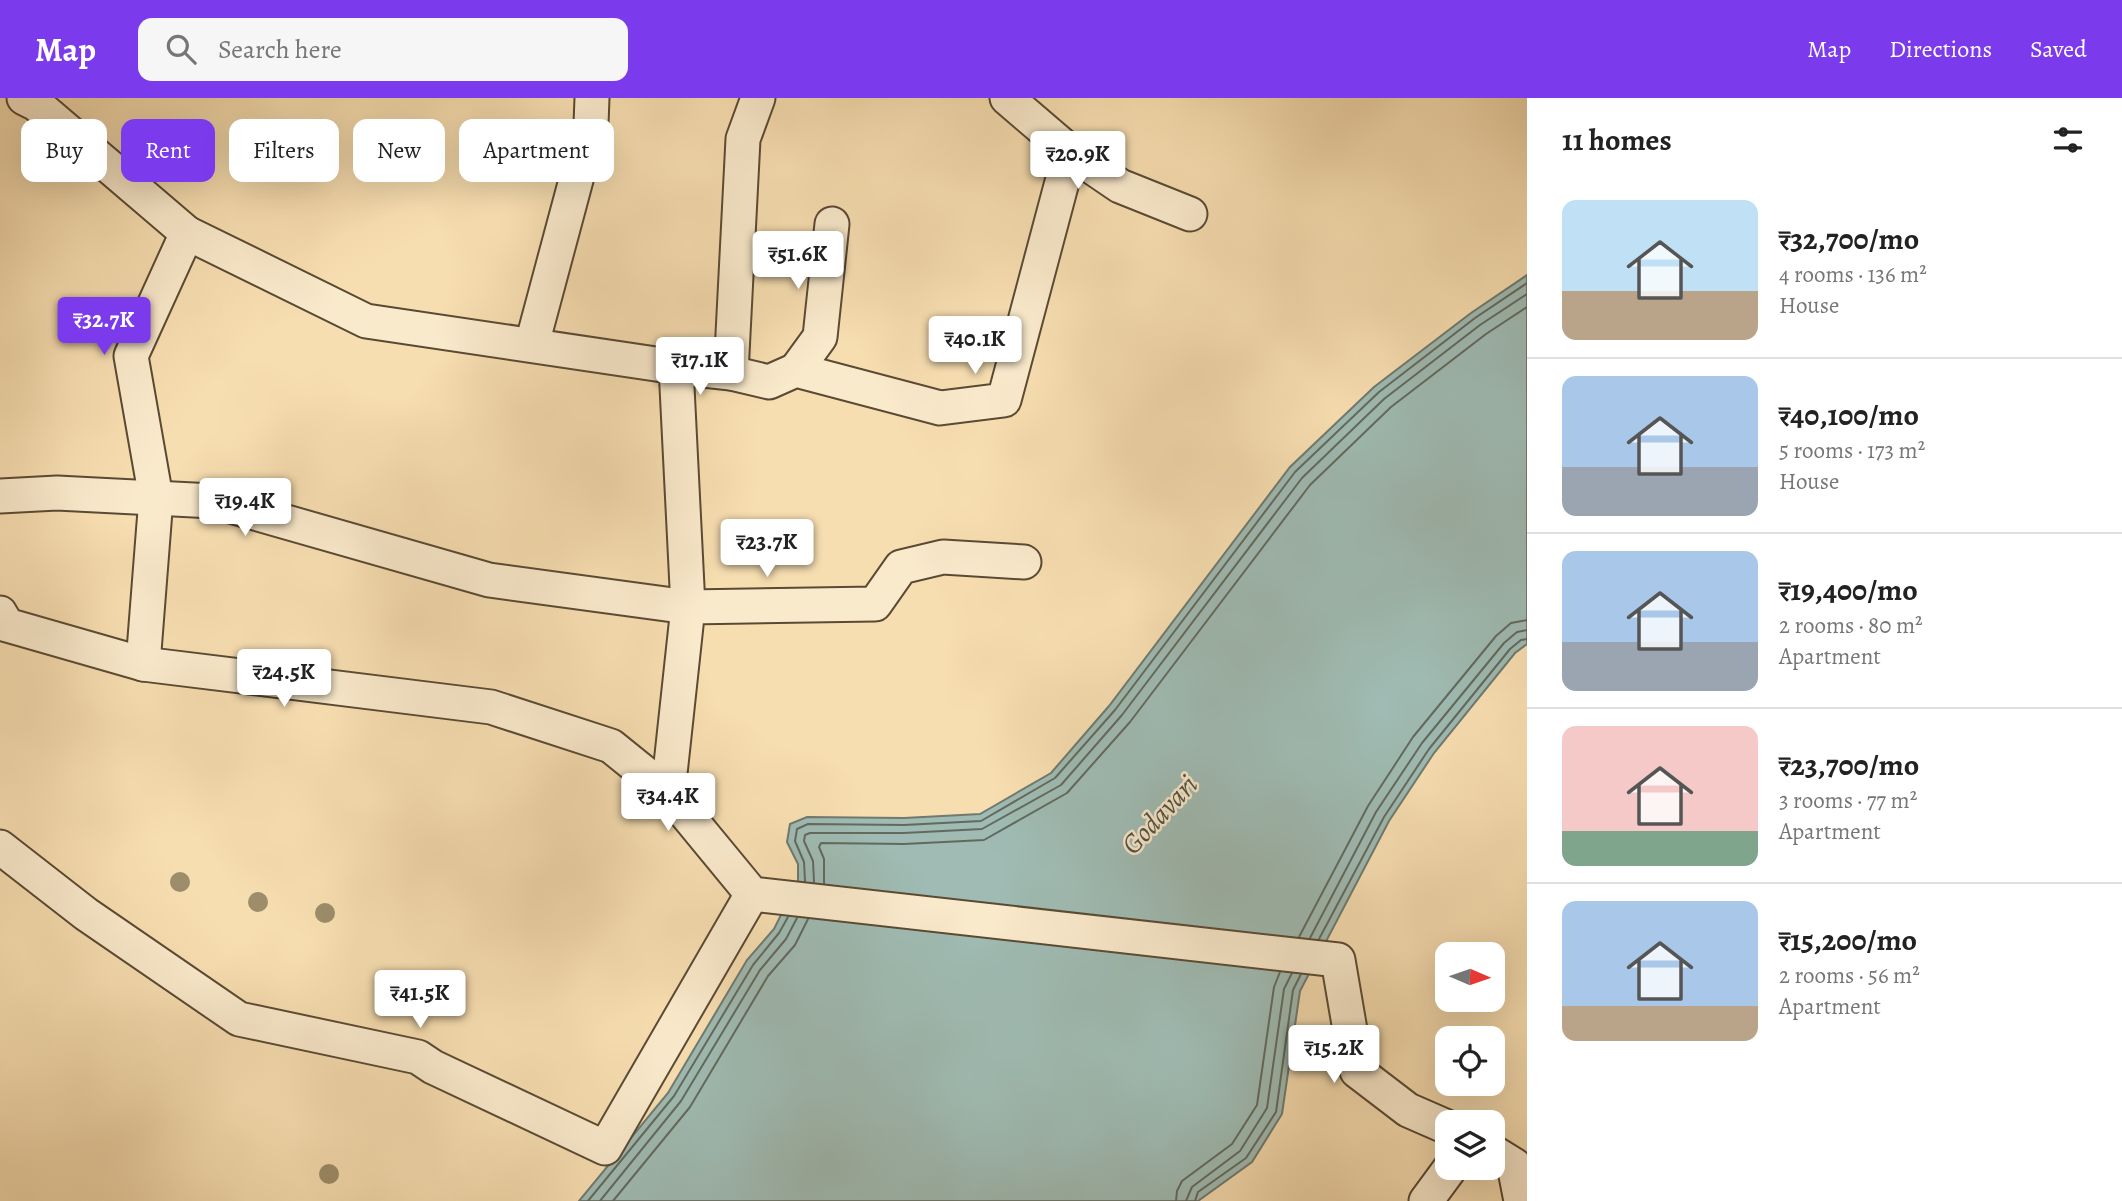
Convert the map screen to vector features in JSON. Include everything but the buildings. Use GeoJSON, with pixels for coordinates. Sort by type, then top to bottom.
{"type":"FeatureCollection","features":[{"type":"Feature","properties":{"kind":"street"},"geometry":{"type":"LineString","coordinates":[[23,98],[36,104],[187,233],[366,321],[731,373],[769,382],[796,370],[820,337],[832,224]]}},
{"type":"Feature","properties":{"kind":"street"},"geometry":{"type":"LineString","coordinates":[[532,344],[591,124],[592,98]]}},
{"type":"Feature","properties":{"kind":"street"},"geometry":{"type":"LineString","coordinates":[[731,373],[743,139],[758,98]]}},
{"type":"Feature","properties":{"kind":"street"},"geometry":{"type":"LineString","coordinates":[[1007,98],[1070,152],[1120,186],[1190,214]]}},
{"type":"Feature","properties":{"kind":"street"},"geometry":{"type":"LineString","coordinates":[[796,370],[940,408],[1004,400],[1070,152]]}},
{"type":"Feature","properties":{"kind":"street"},"geometry":{"type":"LineString","coordinates":[[143,664],[156,498],[131,356],[187,233]]}},
{"type":"Feature","properties":{"kind":"street"},"geometry":{"type":"LineString","coordinates":[[668,792],[688,607],[676,367]]}},
{"type":"Feature","properties":{"kind":"street"},"geometry":{"type":"LineString","coordinates":[[0,496],[57,493],[214,501],[489,580],[688,607],[875,604],[901,567],[943,557],[1024,562]]}},
{"type":"Feature","properties":{"kind":"street"},"geometry":{"type":"LineString","coordinates":[[0,613],[8,625],[143,664],[491,707],[611,746],[668,792],[752,894],[1338,960],[1357,1071],[1408,1110],[1435,1122]]}},
{"type":"Feature","properties":{"kind":"street"},"geometry":{"type":"LineString","coordinates":[[0,847],[86,914],[239,1019],[418,1057],[433,1068],[605,1148],[752,894]]}},
{"type":"Feature","properties":{"kind":"street"},"geometry":{"type":"LineString","coordinates":[[1511,1159],[1521,1201]]}},
{"type":"Feature","properties":{"kind":"street"},"geometry":{"type":"LineString","coordinates":[[1426,1201],[1441,1180]]}},
{"type":"Feature","properties":{"kind":"water","name":"Godavari"},"geometry":{"type":"Polygon","coordinates":[[[1527,275],[1527,644],[1515,653],[1434,753],[1389,821],[1300,991],[1282,1114],[1252,1162],[1198,1201],[579,1201],[668,1093],[747,960],[774,929],[798,881],[798,864],[787,842],[790,824],[807,817],[904,818],[980,814],[1051,773],[1109,706],[1290,467],[1374,387],[1471,313],[1527,275]]]}}]}
